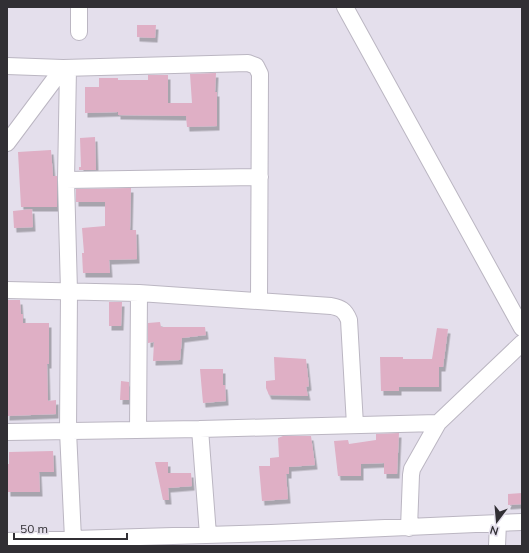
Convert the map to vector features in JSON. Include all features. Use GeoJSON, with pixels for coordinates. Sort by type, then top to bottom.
{"type":"FeatureCollection","features":[{"type":"Feature","properties":{"kind":"street"},"geometry":{"type":"LineString","coordinates":[[79,7],[79,32]]}},
{"type":"Feature","properties":{"kind":"street"},"geometry":{"type":"LineString","coordinates":[[345,7],[522,328]]}},
{"type":"Feature","properties":{"kind":"street"},"geometry":{"type":"LineString","coordinates":[[7,66],[65,68],[248,63],[256,66],[260,74],[259,301]]}},
{"type":"Feature","properties":{"kind":"street"},"geometry":{"type":"LineString","coordinates":[[7,143],[13,126],[65,68]]}},
{"type":"Feature","properties":{"kind":"street"},"geometry":{"type":"LineString","coordinates":[[65,68],[69,291],[68,431],[73,539]]}},
{"type":"Feature","properties":{"kind":"street"},"geometry":{"type":"LineString","coordinates":[[66,180],[260,177]]}},
{"type":"Feature","properties":{"kind":"street"},"geometry":{"type":"LineString","coordinates":[[7,290],[139,293],[331,306],[340,308],[346,311],[349,320],[355,425]]}},
{"type":"Feature","properties":{"kind":"street"},"geometry":{"type":"LineString","coordinates":[[138,429],[139,293]]}},
{"type":"Feature","properties":{"kind":"street"},"geometry":{"type":"LineString","coordinates":[[409,528],[412,469],[438,423],[522,343]]}},
{"type":"Feature","properties":{"kind":"street"},"geometry":{"type":"LineString","coordinates":[[7,432],[438,423]]}},
{"type":"Feature","properties":{"kind":"street"},"geometry":{"type":"LineString","coordinates":[[200,429],[208,535]]}},
{"type":"Feature","properties":{"kind":"street"},"geometry":{"type":"LineString","coordinates":[[17,542],[208,535],[271,540],[409,528],[522,522]]}},
{"type":"Feature","properties":{"kind":"street"},"geometry":{"type":"LineString","coordinates":[[497,546],[498,523]]}},
{"type":"Feature","properties":{"kind":"building"},"geometry":{"type":"Polygon","coordinates":[[[137,25],[156,25],[155,38],[137,37],[137,25]]]}},
{"type":"Feature","properties":{"kind":"building"},"geometry":{"type":"Polygon","coordinates":[[[216,73],[215,92],[217,92],[217,126],[187,127],[186,116],[118,115],[118,112],[85,113],[85,87],[99,87],[99,78],[118,78],[118,80],[148,80],[148,75],[168,75],[168,103],[192,103],[190,74],[216,73]]]}},
{"type":"Feature","properties":{"kind":"building"},"geometry":{"type":"Polygon","coordinates":[[[95,137],[96,170],[79,170],[79,167],[81,167],[80,138],[95,137]]]}},
{"type":"Feature","properties":{"kind":"building"},"geometry":{"type":"Polygon","coordinates":[[[51,150],[53,176],[57,176],[57,207],[21,207],[18,152],[51,150]]]}},
{"type":"Feature","properties":{"kind":"building"},"geometry":{"type":"Polygon","coordinates":[[[131,188],[130,230],[136,230],[137,259],[109,260],[110,273],[83,273],[82,253],[84,253],[82,228],[105,226],[105,202],[76,202],[76,189],[131,188]]]}},
{"type":"Feature","properties":{"kind":"building"},"geometry":{"type":"Polygon","coordinates":[[[32,209],[33,227],[14,228],[13,211],[32,209]]]}},
{"type":"Feature","properties":{"kind":"building"},"geometry":{"type":"Polygon","coordinates":[[[7,300],[20,300],[23,323],[49,323],[49,364],[47,364],[48,401],[56,400],[56,414],[7,416],[7,300]]]}},
{"type":"Feature","properties":{"kind":"building"},"geometry":{"type":"Polygon","coordinates":[[[109,302],[122,302],[121,326],[109,326],[109,302]]]}},
{"type":"Feature","properties":{"kind":"building"},"geometry":{"type":"Polygon","coordinates":[[[160,322],[161,327],[205,327],[206,335],[182,338],[180,360],[153,361],[154,342],[148,343],[148,323],[160,322]]]}},
{"type":"Feature","properties":{"kind":"building"},"geometry":{"type":"Polygon","coordinates":[[[437,328],[448,329],[443,367],[439,367],[439,387],[399,387],[399,391],[381,391],[380,357],[432,359],[437,328]]]}},
{"type":"Feature","properties":{"kind":"building"},"geometry":{"type":"Polygon","coordinates":[[[274,357],[306,359],[309,386],[306,387],[308,396],[269,395],[266,388],[266,381],[275,380],[274,357]]]}},
{"type":"Feature","properties":{"kind":"building"},"geometry":{"type":"Polygon","coordinates":[[[200,369],[223,369],[223,385],[225,385],[226,401],[203,403],[200,369]]]}},
{"type":"Feature","properties":{"kind":"building"},"geometry":{"type":"Polygon","coordinates":[[[121,381],[129,382],[129,400],[120,400],[121,381]]]}},
{"type":"Feature","properties":{"kind":"building"},"geometry":{"type":"Polygon","coordinates":[[[399,433],[397,474],[384,474],[384,463],[361,464],[361,476],[338,476],[334,441],[348,440],[349,444],[376,440],[376,434],[399,433]]]}},
{"type":"Feature","properties":{"kind":"building"},"geometry":{"type":"Polygon","coordinates":[[[283,436],[311,436],[315,465],[289,467],[289,474],[286,474],[288,499],[262,501],[259,466],[270,466],[270,458],[279,457],[278,438],[283,436]]]}},
{"type":"Feature","properties":{"kind":"building"},"geometry":{"type":"Polygon","coordinates":[[[53,451],[54,472],[39,472],[40,492],[8,492],[7,464],[9,464],[9,452],[53,451]]]}},
{"type":"Feature","properties":{"kind":"building"},"geometry":{"type":"Polygon","coordinates":[[[155,462],[168,462],[168,473],[191,473],[192,486],[168,488],[169,500],[163,500],[155,462]]]}},
{"type":"Feature","properties":{"kind":"building"},"geometry":{"type":"Polygon","coordinates":[[[522,493],[522,504],[508,505],[508,494],[522,493]]]}}]}
